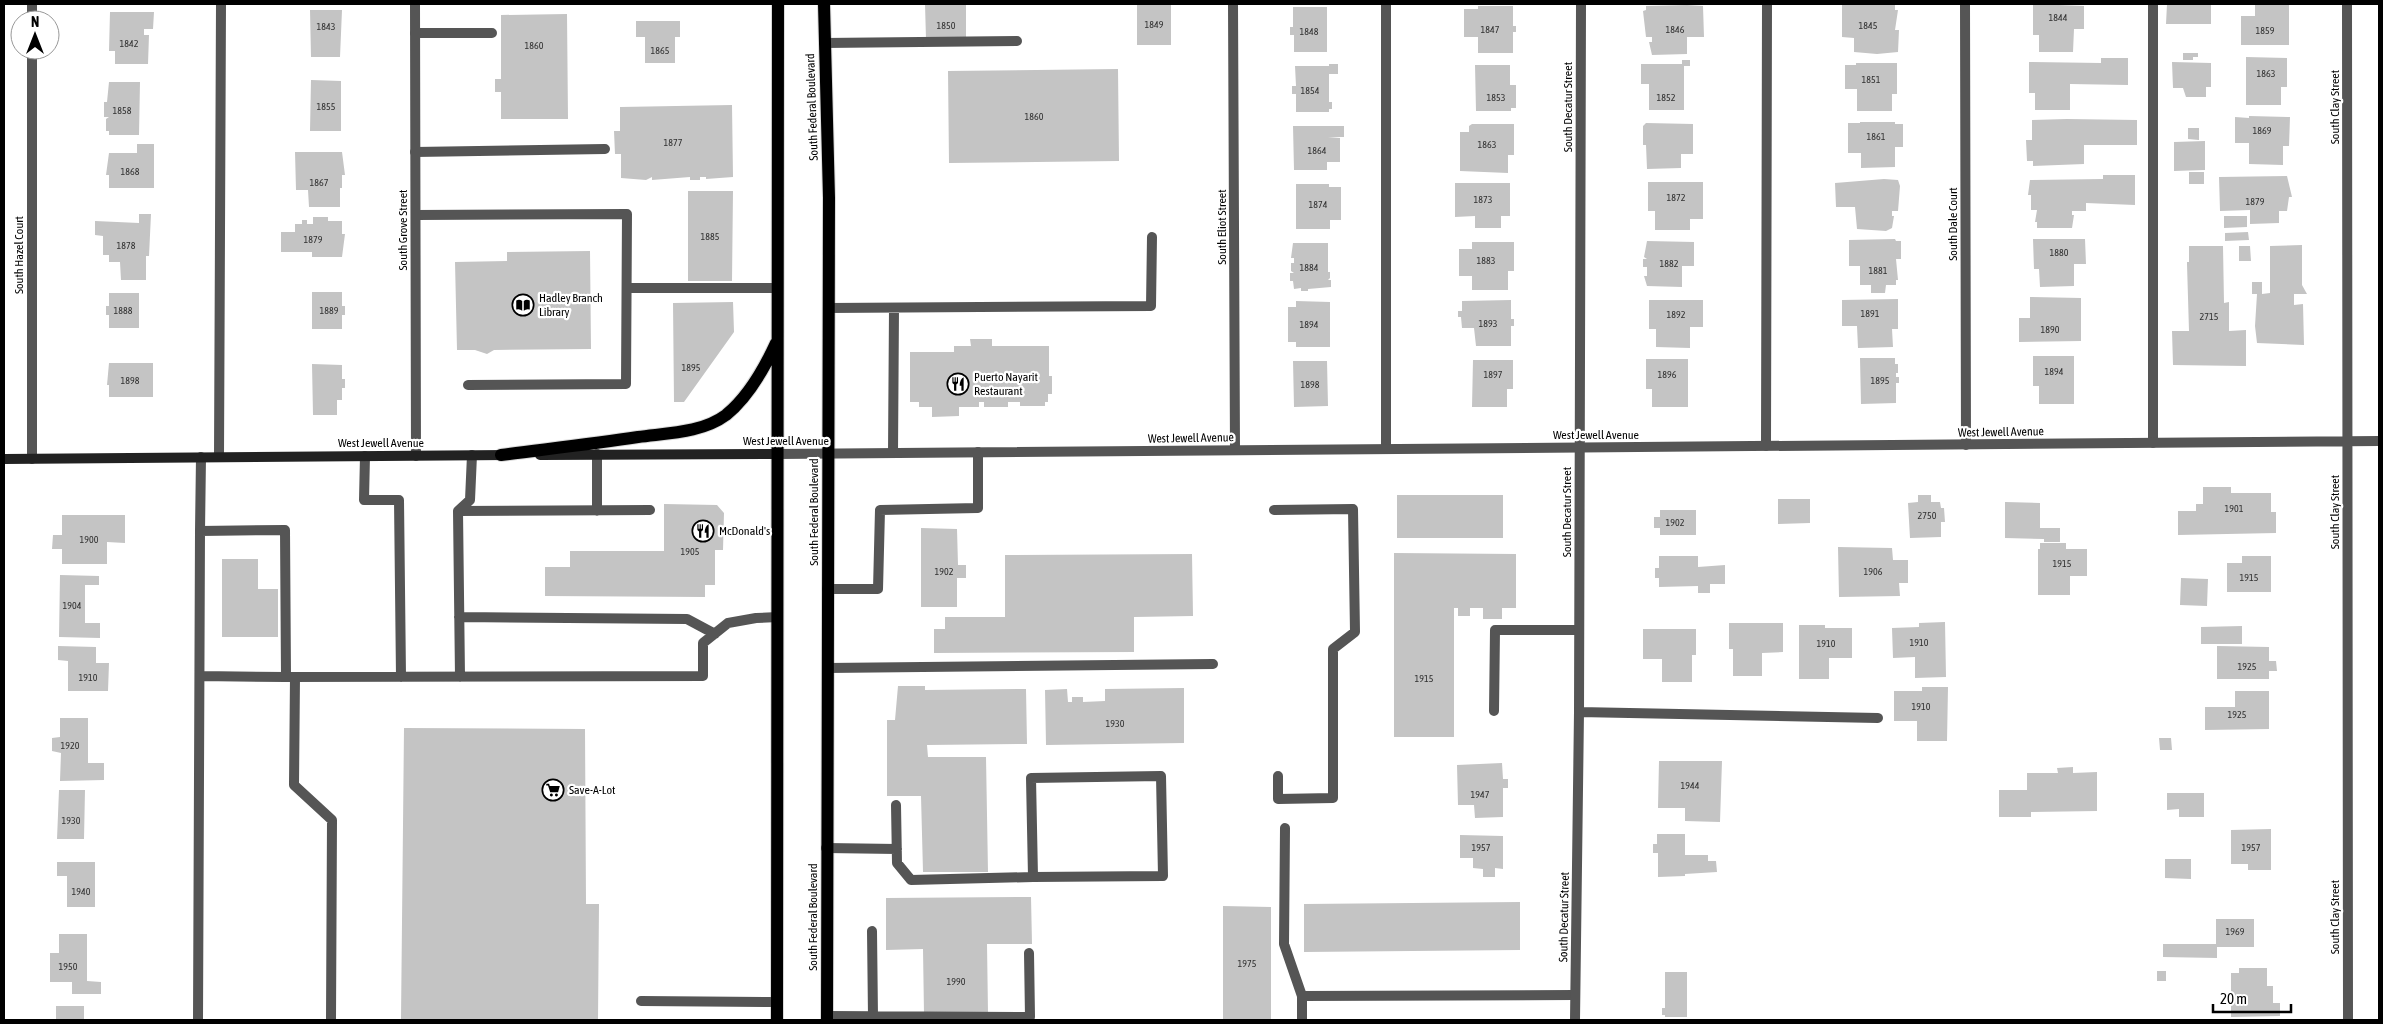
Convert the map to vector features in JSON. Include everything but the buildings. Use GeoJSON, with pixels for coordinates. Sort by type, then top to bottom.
{"type":"FeatureCollection","features":[{"type":"Feature","properties":{"kind":"main road"},"geometry":{"type":"LineString","coordinates":[[777,1020],[778,4]]}},
{"type":"Feature","properties":{"kind":"main road","name":"South Federal Boulevard"},"geometry":{"type":"LineString","coordinates":[[824,4],[829,198],[827,1018]]}},
{"type":"Feature","properties":{"kind":"main road"},"geometry":{"type":"LineString","coordinates":[[501,455],[605,442],[708,426],[727,414],[744,394],[764,369],[778,339]]}},
{"type":"Feature","properties":{"kind":"main road","name":"West Jewell Avenue"},"geometry":{"type":"LineString","coordinates":[[4,459],[778,454]]}},
{"type":"Feature","properties":{"kind":"street"},"geometry":{"type":"LineString","coordinates":[[219,457],[221,4]]}},
{"type":"Feature","properties":{"kind":"street","name":"South Grove Street"},"geometry":{"type":"LineString","coordinates":[[415,4],[416,456]]}},
{"type":"Feature","properties":{"kind":"street","name":"South Eliot Street"},"geometry":{"type":"LineString","coordinates":[[1233,4],[1235,450]]}},
{"type":"Feature","properties":{"kind":"street"},"geometry":{"type":"LineString","coordinates":[[1386,4],[1386,449]]}},
{"type":"Feature","properties":{"kind":"street","name":"South Decatur Street"},"geometry":{"type":"LineString","coordinates":[[1575,1020],[1579,712],[1581,4]]}},
{"type":"Feature","properties":{"kind":"street"},"geometry":{"type":"LineString","coordinates":[[1766,446],[1767,4]]}},
{"type":"Feature","properties":{"kind":"street","name":"South Dale Court"},"geometry":{"type":"LineString","coordinates":[[1965,4],[1966,444]]}},
{"type":"Feature","properties":{"kind":"street"},"geometry":{"type":"LineString","coordinates":[[2153,4],[2153,443]]}},
{"type":"Feature","properties":{"kind":"street","name":"South Clay Street"},"geometry":{"type":"LineString","coordinates":[[2348,4],[2348,1020]]}},
{"type":"Feature","properties":{"kind":"street"},"geometry":{"type":"LineString","coordinates":[[415,33],[492,33]]}},
{"type":"Feature","properties":{"kind":"street"},"geometry":{"type":"LineString","coordinates":[[824,43],[1017,41]]}},
{"type":"Feature","properties":{"kind":"street","name":"South Hazel Court"},"geometry":{"type":"LineString","coordinates":[[32,60],[32,459]]}},
{"type":"Feature","properties":{"kind":"street"},"geometry":{"type":"LineString","coordinates":[[415,152],[605,149]]}},
{"type":"Feature","properties":{"kind":"street"},"geometry":{"type":"LineString","coordinates":[[416,215],[627,214],[626,384],[468,385]]}},
{"type":"Feature","properties":{"kind":"street"},"geometry":{"type":"LineString","coordinates":[[828,308],[1151,306],[1152,237]]}},
{"type":"Feature","properties":{"kind":"street"},"geometry":{"type":"LineString","coordinates":[[627,288],[778,288]]}},
{"type":"Feature","properties":{"kind":"street"},"geometry":{"type":"LineString","coordinates":[[893,453],[894,308]]}},
{"type":"Feature","properties":{"kind":"street","name":"West Jewell Avenue"},"geometry":{"type":"LineString","coordinates":[[778,454],[2379,441]]}},
{"type":"Feature","properties":{"kind":"street"},"geometry":{"type":"LineString","coordinates":[[827,588],[878,589],[880,510],[978,508],[978,452]]}},
{"type":"Feature","properties":{"kind":"street"},"geometry":{"type":"LineString","coordinates":[[597,454],[597,510]]}},
{"type":"Feature","properties":{"kind":"street"},"geometry":{"type":"LineString","coordinates":[[460,677],[458,511],[470,500],[472,455]]}},
{"type":"Feature","properties":{"kind":"street"},"geometry":{"type":"LineString","coordinates":[[365,456],[364,500],[399,500],[401,677]]}},
{"type":"Feature","properties":{"kind":"street"},"geometry":{"type":"LineString","coordinates":[[198,1020],[201,457]]}},
{"type":"Feature","properties":{"kind":"street"},"geometry":{"type":"LineString","coordinates":[[1274,510],[1353,509],[1355,632],[1333,649],[1334,798],[1278,799],[1278,776]]}},
{"type":"Feature","properties":{"kind":"street"},"geometry":{"type":"LineString","coordinates":[[458,511],[650,510]]}},
{"type":"Feature","properties":{"kind":"street"},"geometry":{"type":"LineString","coordinates":[[200,531],[285,530],[294,785],[332,820],[331,1020]]}},
{"type":"Feature","properties":{"kind":"street"},"geometry":{"type":"LineString","coordinates":[[459,617],[687,619],[715,634]]}},
{"type":"Feature","properties":{"kind":"street"},"geometry":{"type":"LineString","coordinates":[[200,676],[703,676],[703,643],[728,623],[756,618],[778,617]]}},
{"type":"Feature","properties":{"kind":"street"},"geometry":{"type":"LineString","coordinates":[[1494,711],[1495,630],[1579,630]]}},
{"type":"Feature","properties":{"kind":"street"},"geometry":{"type":"LineString","coordinates":[[827,668],[1213,664]]}},
{"type":"Feature","properties":{"kind":"street"},"geometry":{"type":"LineString","coordinates":[[1579,712],[1878,718]]}},
{"type":"Feature","properties":{"kind":"street"},"geometry":{"type":"LineString","coordinates":[[896,805],[897,863],[911,880],[1162,876],[1161,776],[1031,778],[1033,878]]}},
{"type":"Feature","properties":{"kind":"street"},"geometry":{"type":"LineString","coordinates":[[1285,828],[1284,944],[1302,996],[1302,1020]]}},
{"type":"Feature","properties":{"kind":"street"},"geometry":{"type":"LineString","coordinates":[[826,848],[897,849]]}},
{"type":"Feature","properties":{"kind":"street"},"geometry":{"type":"LineString","coordinates":[[872,931],[873,1017]]}},
{"type":"Feature","properties":{"kind":"street"},"geometry":{"type":"LineString","coordinates":[[827,1018],[1030,1017],[1029,953]]}},
{"type":"Feature","properties":{"kind":"street"},"geometry":{"type":"LineString","coordinates":[[1302,996],[1575,994]]}},
{"type":"Feature","properties":{"kind":"street"},"geometry":{"type":"LineString","coordinates":[[640,1000],[777,1002]]}},
{"type":"Feature","properties":{"kind":"place","name":"Hadley Branch Library"},"geometry":{"type":"Point","coordinates":[523,305]}},
{"type":"Feature","properties":{"kind":"place","name":"Puerto Nayarit Restaurant"},"geometry":{"type":"Point","coordinates":[958,384]}},
{"type":"Feature","properties":{"kind":"place","name":"McDonald's"},"geometry":{"type":"Point","coordinates":[703,531]}},
{"type":"Feature","properties":{"kind":"place","name":"Save-A-Lot"},"geometry":{"type":"Point","coordinates":[553,790]}}]}
